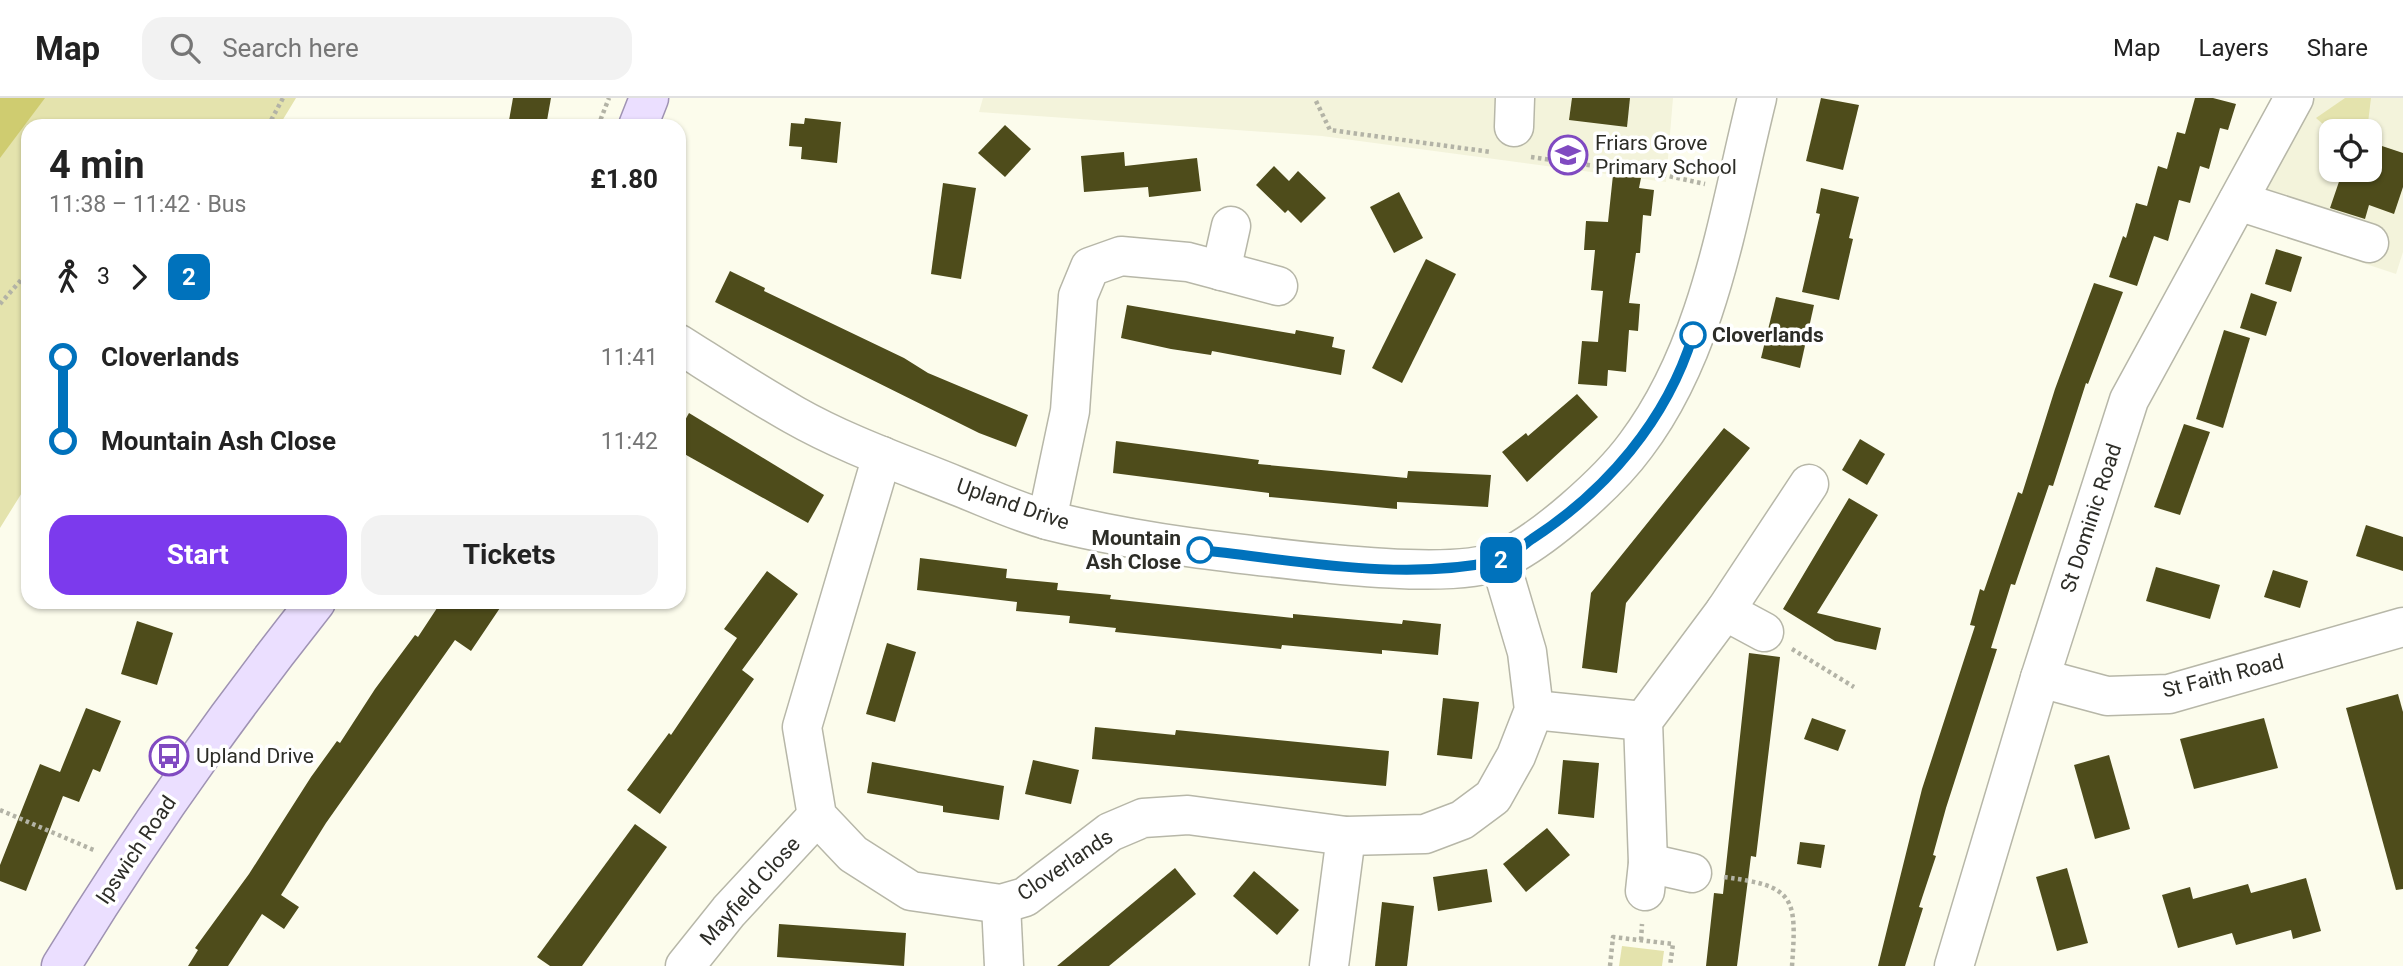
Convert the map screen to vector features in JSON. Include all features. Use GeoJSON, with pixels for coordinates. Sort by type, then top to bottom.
{"type":"FeatureCollection","features":[{"type":"Feature","properties":{"kind":"main road"},"geometry":{"type":"LineString","coordinates":[[641,119],[649,98]]}},
{"type":"Feature","properties":{"kind":"main road","name":"Ipswich Road"},"geometry":{"type":"LineString","coordinates":[[61,966],[132,852],[243,697],[311,609]]}},
{"type":"Feature","properties":{"kind":"street","name":"Upland Drive"},"geometry":{"type":"LineString","coordinates":[[686,348],[796,416],[882,456],[1047,520],[1176,547],[1355,566],[1443,569],[1500,561],[1557,523],[1598,486],[1635,447],[1662,406],[1687,356],[1713,272],[1757,98]]}},
{"type":"Feature","properties":{"kind":"street","name":"St Dominic Road"},"geometry":{"type":"LineString","coordinates":[[1954,966],[2040,678],[2129,400],[2294,98]]}},
{"type":"Feature","properties":{"kind":"street"},"geometry":{"type":"LineString","coordinates":[[2238,201],[2369,243]]}},
{"type":"Feature","properties":{"kind":"street"},"geometry":{"type":"LineString","coordinates":[[1221,271],[1231,226]]}},
{"type":"Feature","properties":{"kind":"street"},"geometry":{"type":"LineString","coordinates":[[1047,520],[1070,411],[1078,296],[1090,267],[1121,256],[1188,262],[1278,286]]}},
{"type":"Feature","properties":{"kind":"street"},"geometry":{"type":"LineString","coordinates":[[817,816],[802,727],[882,456]]}},
{"type":"Feature","properties":{"kind":"street"},"geometry":{"type":"LineString","coordinates":[[1692,873],[1646,877],[1643,720],[1725,611],[1809,484]]}},
{"type":"Feature","properties":{"kind":"street","name":"Cloverlands"},"geometry":{"type":"LineString","coordinates":[[817,816],[853,854],[911,891],[1001,904],[1025,897],[1110,832],[1143,818],[1188,815],[1346,836],[1425,834],[1462,820],[1493,797],[1516,756],[1534,710],[1527,652],[1500,561]]}},
{"type":"Feature","properties":{"kind":"street"},"geometry":{"type":"LineString","coordinates":[[1725,611],[1764,632]]}},
{"type":"Feature","properties":{"kind":"street","name":"St Faith Road"},"geometry":{"type":"LineString","coordinates":[[2040,678],[2107,696],[2169,694],[2403,627]]}},
{"type":"Feature","properties":{"kind":"street"},"geometry":{"type":"LineString","coordinates":[[1534,710],[1643,720]]}},
{"type":"Feature","properties":{"kind":"street","name":"Mayfield Close"},"geometry":{"type":"LineString","coordinates":[[685,966],[729,911],[817,816]]}},
{"type":"Feature","properties":{"kind":"street"},"geometry":{"type":"LineString","coordinates":[[1329,966],[1346,836]]}},
{"type":"Feature","properties":{"kind":"street"},"geometry":{"type":"LineString","coordinates":[[1001,904],[1004,966]]}},
{"type":"Feature","properties":{"kind":"path"},"geometry":{"type":"LineString","coordinates":[[272,119],[283,98]]}},
{"type":"Feature","properties":{"kind":"path"},"geometry":{"type":"LineString","coordinates":[[601,119],[609,98]]}},
{"type":"Feature","properties":{"kind":"path"},"geometry":{"type":"LineString","coordinates":[[0,304],[21,280]]}},
{"type":"Feature","properties":{"kind":"path"},"geometry":{"type":"LineString","coordinates":[[1764,632],[1854,687]]}},
{"type":"Feature","properties":{"kind":"path"},"geometry":{"type":"LineString","coordinates":[[0,810],[101,853]]}},
{"type":"Feature","properties":{"kind":"path"},"geometry":{"type":"LineString","coordinates":[[1692,873],[1766,882],[1788,897],[1796,922],[1793,966]]}},
{"type":"Feature","properties":{"kind":"path"},"geometry":{"type":"LineString","coordinates":[[1610,966],[1613,937],[1673,944],[1670,966]]}},
{"type":"Feature","properties":{"kind":"shaded area"},"geometry":{"type":"Polygon","coordinates":[[[0,98],[45,98],[29,119],[21,119],[21,130],[0,158],[0,98]]]}},
{"type":"Feature","properties":{"kind":"shaded area","name":"Friars Grove Primary School"},"geometry":{"type":"Polygon","coordinates":[[[983,98],[1673,98],[1666,182],[1322,136],[979,112],[983,98]]]}},
{"type":"Feature","properties":{"kind":"shaded area"},"geometry":{"type":"Polygon","coordinates":[[[2314,98],[2403,98],[2403,252],[2396,274],[2246,224],[2314,98]]]}},
{"type":"Feature","properties":{"kind":"green space"},"geometry":{"type":"Polygon","coordinates":[[[0,98],[296,98],[283,119],[21,119],[21,494],[0,528],[0,98]]]}},
{"type":"Feature","properties":{"kind":"green space"},"geometry":{"type":"Polygon","coordinates":[[[2345,98],[2371,98],[2368,119],[2319,121],[2316,118],[2345,98]]]}},
{"type":"Feature","properties":{"kind":"green space"},"geometry":{"type":"Polygon","coordinates":[[[1622,946],[1664,951],[1662,966],[1619,966],[1622,946]]]}},
{"type":"Feature","properties":{"kind":"building"},"geometry":{"type":"Polygon","coordinates":[[[513,98],[551,98],[547,119],[509,119],[513,98]]]}},
{"type":"Feature","properties":{"kind":"building"},"geometry":{"type":"Polygon","coordinates":[[[1572,98],[1630,98],[1627,127],[1569,120],[1572,98]]]}},
{"type":"Feature","properties":{"kind":"building"},"geometry":{"type":"Polygon","coordinates":[[[1821,98],[1859,105],[1843,170],[1806,161],[1821,98]]]}},
{"type":"Feature","properties":{"kind":"building"},"geometry":{"type":"Polygon","coordinates":[[[2195,98],[2213,98],[2236,104],[2228,130],[2220,128],[2209,169],[2200,166],[2190,203],[2179,200],[2168,241],[2154,236],[2137,286],[2109,277],[2123,236],[2126,238],[2136,203],[2147,206],[2158,166],[2167,169],[2177,132],[2185,134],[2195,98]]]}},
{"type":"Feature","properties":{"kind":"building"},"geometry":{"type":"Polygon","coordinates":[[[805,118],[841,122],[837,163],[801,159],[802,147],[789,146],[791,123],[804,124],[805,118]]]}},
{"type":"Feature","properties":{"kind":"building"},"geometry":{"type":"Polygon","coordinates":[[[1005,125],[1031,149],[1005,177],[978,153],[1005,125]]]}},
{"type":"Feature","properties":{"kind":"building"},"geometry":{"type":"Polygon","coordinates":[[[2382,146],[2403,153],[2403,187],[2394,214],[2369,205],[2365,219],[2330,208],[2339,182],[2382,182],[2382,146]]]}},
{"type":"Feature","properties":{"kind":"building"},"geometry":{"type":"Polygon","coordinates":[[[1124,152],[1125,166],[1197,158],[1201,191],[1149,197],[1148,187],[1084,192],[1081,156],[1124,152]]]}},
{"type":"Feature","properties":{"kind":"building"},"geometry":{"type":"Polygon","coordinates":[[[1274,166],[1289,181],[1298,171],[1326,198],[1301,223],[1288,210],[1285,213],[1256,185],[1274,166]]]}},
{"type":"Feature","properties":{"kind":"building"},"geometry":{"type":"Polygon","coordinates":[[[1613,175],[1641,178],[1639,188],[1654,190],[1651,216],[1643,215],[1640,253],[1636,253],[1629,303],[1640,304],[1638,331],[1629,330],[1626,372],[1608,370],[1607,386],[1578,384],[1582,341],[1598,342],[1603,291],[1591,290],[1595,250],[1584,250],[1586,221],[1608,222],[1613,175]]]}},
{"type":"Feature","properties":{"kind":"building"},"geometry":{"type":"Polygon","coordinates":[[[943,183],[976,188],[961,279],[931,274],[943,183]]]}},
{"type":"Feature","properties":{"kind":"building"},"geometry":{"type":"Polygon","coordinates":[[[1821,188],[1859,197],[1849,238],[1853,239],[1839,300],[1802,292],[1820,214],[1816,213],[1821,188]]]}},
{"type":"Feature","properties":{"kind":"building"},"geometry":{"type":"Polygon","coordinates":[[[1399,192],[1423,238],[1394,253],[1370,207],[1399,192]]]}},
{"type":"Feature","properties":{"kind":"building"},"geometry":{"type":"Polygon","coordinates":[[[2276,249],[2302,257],[2291,292],[2265,284],[2276,249]]]}},
{"type":"Feature","properties":{"kind":"building"},"geometry":{"type":"Polygon","coordinates":[[[1426,259],[1456,274],[1402,383],[1372,368],[1426,259]]]}},
{"type":"Feature","properties":{"kind":"building"},"geometry":{"type":"Polygon","coordinates":[[[730,271],[765,288],[764,291],[904,358],[928,373],[1028,415],[1016,447],[979,433],[715,302],[730,271]]]}},
{"type":"Feature","properties":{"kind":"building"},"geometry":{"type":"Polygon","coordinates":[[[2094,283],[2123,292],[2088,384],[2086,383],[2053,486],[2049,485],[2015,585],[2011,584],[1991,648],[1997,649],[1946,808],[1933,855],[1936,856],[1919,907],[1923,908],[1905,966],[1878,966],[1922,789],[1975,626],[1970,625],[1980,589],[1984,591],[2018,492],[2022,494],[2055,389],[2094,283]]]}},
{"type":"Feature","properties":{"kind":"building"},"geometry":{"type":"Polygon","coordinates":[[[2251,293],[2277,302],[2266,336],[2240,328],[2251,293]]]}},
{"type":"Feature","properties":{"kind":"building"},"geometry":{"type":"Polygon","coordinates":[[[1776,297],[1814,305],[1800,368],[1761,358],[1776,297]]]}},
{"type":"Feature","properties":{"kind":"building"},"geometry":{"type":"Polygon","coordinates":[[[1127,305],[1295,334],[1296,330],[1334,337],[1332,347],[1345,350],[1341,375],[1212,351],[1211,355],[1171,349],[1121,338],[1127,305]]]}},
{"type":"Feature","properties":{"kind":"building"},"geometry":{"type":"Polygon","coordinates":[[[2224,330],[2250,338],[2223,428],[2196,419],[2224,330]]]}},
{"type":"Feature","properties":{"kind":"building"},"geometry":{"type":"Polygon","coordinates":[[[1577,394],[1598,417],[1527,482],[1502,452],[1526,433],[1528,436],[1577,394]]]}},
{"type":"Feature","properties":{"kind":"building"},"geometry":{"type":"Polygon","coordinates":[[[689,413],[824,495],[808,523],[686,455],[686,418],[689,413]]]}},
{"type":"Feature","properties":{"kind":"building"},"geometry":{"type":"Polygon","coordinates":[[[2184,424],[2210,432],[2180,515],[2154,507],[2184,424]]]}},
{"type":"Feature","properties":{"kind":"building"},"geometry":{"type":"Polygon","coordinates":[[[1724,428],[1750,448],[1626,603],[1617,673],[1582,668],[1591,593],[1724,428]]]}},
{"type":"Feature","properties":{"kind":"building"},"geometry":{"type":"Polygon","coordinates":[[[1860,439],[1885,454],[1867,485],[1842,470],[1860,439]]]}},
{"type":"Feature","properties":{"kind":"building"},"geometry":{"type":"Polygon","coordinates":[[[1116,441],[1259,460],[1258,464],[1407,478],[1408,471],[1491,475],[1488,507],[1397,502],[1397,509],[1269,497],[1269,493],[1113,473],[1116,441]]]}},
{"type":"Feature","properties":{"kind":"building"},"geometry":{"type":"Polygon","coordinates":[[[1849,498],[1878,515],[1817,613],[1881,628],[1876,650],[1835,641],[1783,609],[1849,498]]]}},
{"type":"Feature","properties":{"kind":"building"},"geometry":{"type":"Polygon","coordinates":[[[2366,525],[2403,537],[2403,571],[2356,556],[2366,525]]]}},
{"type":"Feature","properties":{"kind":"building"},"geometry":{"type":"Polygon","coordinates":[[[920,558],[1007,569],[1006,578],[1058,583],[1057,590],[1111,595],[1110,599],[1293,618],[1293,614],[1402,624],[1403,620],[1441,624],[1438,655],[1382,650],[1382,654],[1282,645],[1281,649],[1115,632],[1116,628],[1069,623],[1070,616],[1016,611],[1017,602],[917,590],[920,558]]]}},
{"type":"Feature","properties":{"kind":"building"},"geometry":{"type":"Polygon","coordinates":[[[2156,567],[2220,585],[2210,619],[2146,601],[2156,567]]]}},
{"type":"Feature","properties":{"kind":"building"},"geometry":{"type":"Polygon","coordinates":[[[2273,570],[2308,581],[2300,608],[2264,597],[2273,570]]]}},
{"type":"Feature","properties":{"kind":"building"},"geometry":{"type":"Polygon","coordinates":[[[767,571],[798,594],[742,670],[754,679],[660,814],[627,790],[669,733],[671,735],[737,638],[724,629],[767,571]]]}},
{"type":"Feature","properties":{"kind":"building"},"geometry":{"type":"Polygon","coordinates":[[[436,609],[499,609],[471,651],[455,640],[326,823],[281,895],[299,907],[284,929],[262,914],[228,966],[188,966],[198,950],[195,948],[249,874],[311,777],[337,741],[340,743],[415,635],[418,637],[436,609]]]}},
{"type":"Feature","properties":{"kind":"building"},"geometry":{"type":"Polygon","coordinates":[[[137,621],[173,633],[157,685],[121,674],[137,621]]]}},
{"type":"Feature","properties":{"kind":"building"},"geometry":{"type":"Polygon","coordinates":[[[887,643],[916,652],[895,722],[866,714],[887,643]]]}},
{"type":"Feature","properties":{"kind":"building"},"geometry":{"type":"Polygon","coordinates":[[[1749,653],[1780,657],[1756,857],[1751,856],[1737,966],[1706,966],[1714,893],[1723,894],[1749,653]]]}},
{"type":"Feature","properties":{"kind":"building"},"geometry":{"type":"Polygon","coordinates":[[[2398,694],[2403,712],[2403,889],[2396,890],[2346,708],[2398,694]]]}},
{"type":"Feature","properties":{"kind":"building"},"geometry":{"type":"Polygon","coordinates":[[[1443,698],[1479,702],[1472,759],[1437,755],[1443,698]]]}},
{"type":"Feature","properties":{"kind":"building"},"geometry":{"type":"Polygon","coordinates":[[[86,708],[121,721],[100,772],[93,769],[79,802],[63,796],[26,891],[0,881],[0,865],[40,764],[60,772],[86,708]]]}},
{"type":"Feature","properties":{"kind":"building"},"geometry":{"type":"Polygon","coordinates":[[[1812,718],[1846,730],[1838,751],[1804,739],[1812,718]]]}},
{"type":"Feature","properties":{"kind":"building"},"geometry":{"type":"Polygon","coordinates":[[[2264,718],[2278,768],[2194,789],[2180,739],[2264,718]]]}},
{"type":"Feature","properties":{"kind":"building"},"geometry":{"type":"Polygon","coordinates":[[[1095,727],[1175,735],[1176,730],[1389,751],[1386,786],[1092,759],[1095,727]]]}},
{"type":"Feature","properties":{"kind":"building"},"geometry":{"type":"Polygon","coordinates":[[[2109,755],[2130,829],[2095,839],[2074,765],[2109,755]]]}},
{"type":"Feature","properties":{"kind":"building"},"geometry":{"type":"Polygon","coordinates":[[[1033,760],[1079,770],[1071,804],[1025,794],[1033,760]]]}},
{"type":"Feature","properties":{"kind":"building"},"geometry":{"type":"Polygon","coordinates":[[[1563,760],[1599,763],[1594,818],[1558,814],[1563,760]]]}},
{"type":"Feature","properties":{"kind":"building"},"geometry":{"type":"Polygon","coordinates":[[[872,762],[1004,786],[999,820],[943,812],[943,806],[867,793],[872,762]]]}},
{"type":"Feature","properties":{"kind":"building"},"geometry":{"type":"Polygon","coordinates":[[[635,824],[667,847],[582,966],[550,966],[537,957],[635,824]]]}},
{"type":"Feature","properties":{"kind":"building"},"geometry":{"type":"Polygon","coordinates":[[[1547,828],[1570,855],[1526,892],[1503,864],[1547,828]]]}},
{"type":"Feature","properties":{"kind":"building"},"geometry":{"type":"Polygon","coordinates":[[[1800,842],[1825,845],[1821,868],[1797,864],[1800,842]]]}},
{"type":"Feature","properties":{"kind":"building"},"geometry":{"type":"Polygon","coordinates":[[[1175,868],[1196,894],[1109,966],[1057,966],[1175,868]]]}},
{"type":"Feature","properties":{"kind":"building"},"geometry":{"type":"Polygon","coordinates":[[[2067,868],[2088,943],[2057,951],[2036,877],[2067,868]]]}},
{"type":"Feature","properties":{"kind":"building"},"geometry":{"type":"Polygon","coordinates":[[[1487,869],[1492,902],[1438,911],[1433,877],[1487,869]]]}},
{"type":"Feature","properties":{"kind":"building"},"geometry":{"type":"Polygon","coordinates":[[[1254,871],[1299,910],[1277,935],[1233,896],[1254,871]]]}},
{"type":"Feature","properties":{"kind":"building"},"geometry":{"type":"Polygon","coordinates":[[[2306,878],[2321,931],[2293,939],[2291,930],[2236,945],[2232,933],[2178,948],[2162,895],[2190,887],[2193,899],[2248,884],[2251,893],[2306,878]]]}},
{"type":"Feature","properties":{"kind":"building"},"geometry":{"type":"Polygon","coordinates":[[[1382,902],[1414,906],[1407,966],[1375,966],[1382,902]]]}},
{"type":"Feature","properties":{"kind":"building"},"geometry":{"type":"Polygon","coordinates":[[[779,924],[906,933],[904,966],[777,957],[779,924]]]}},
{"type":"Feature","properties":{"kind":"bus line","name":"2"},"geometry":{"type":"LineString","coordinates":[[1200,550],[1369,567],[1443,569],[1500,561],[1557,523],[1598,486],[1635,447],[1662,406],[1687,356],[1693,335]]}},
{"type":"Feature","properties":{"kind":"place","name":"Friars Grove Primary School"},"geometry":{"type":"Point","coordinates":[1568,155]}},
{"type":"Feature","properties":{"kind":"place","name":"Cloverlands"},"geometry":{"type":"Point","coordinates":[1693,335]}},
{"type":"Feature","properties":{"kind":"place","name":"Mountain Ash Close"},"geometry":{"type":"Point","coordinates":[1200,550]}},
{"type":"Feature","properties":{"kind":"place","name":"Upland Drive"},"geometry":{"type":"Point","coordinates":[169,756]}}]}
